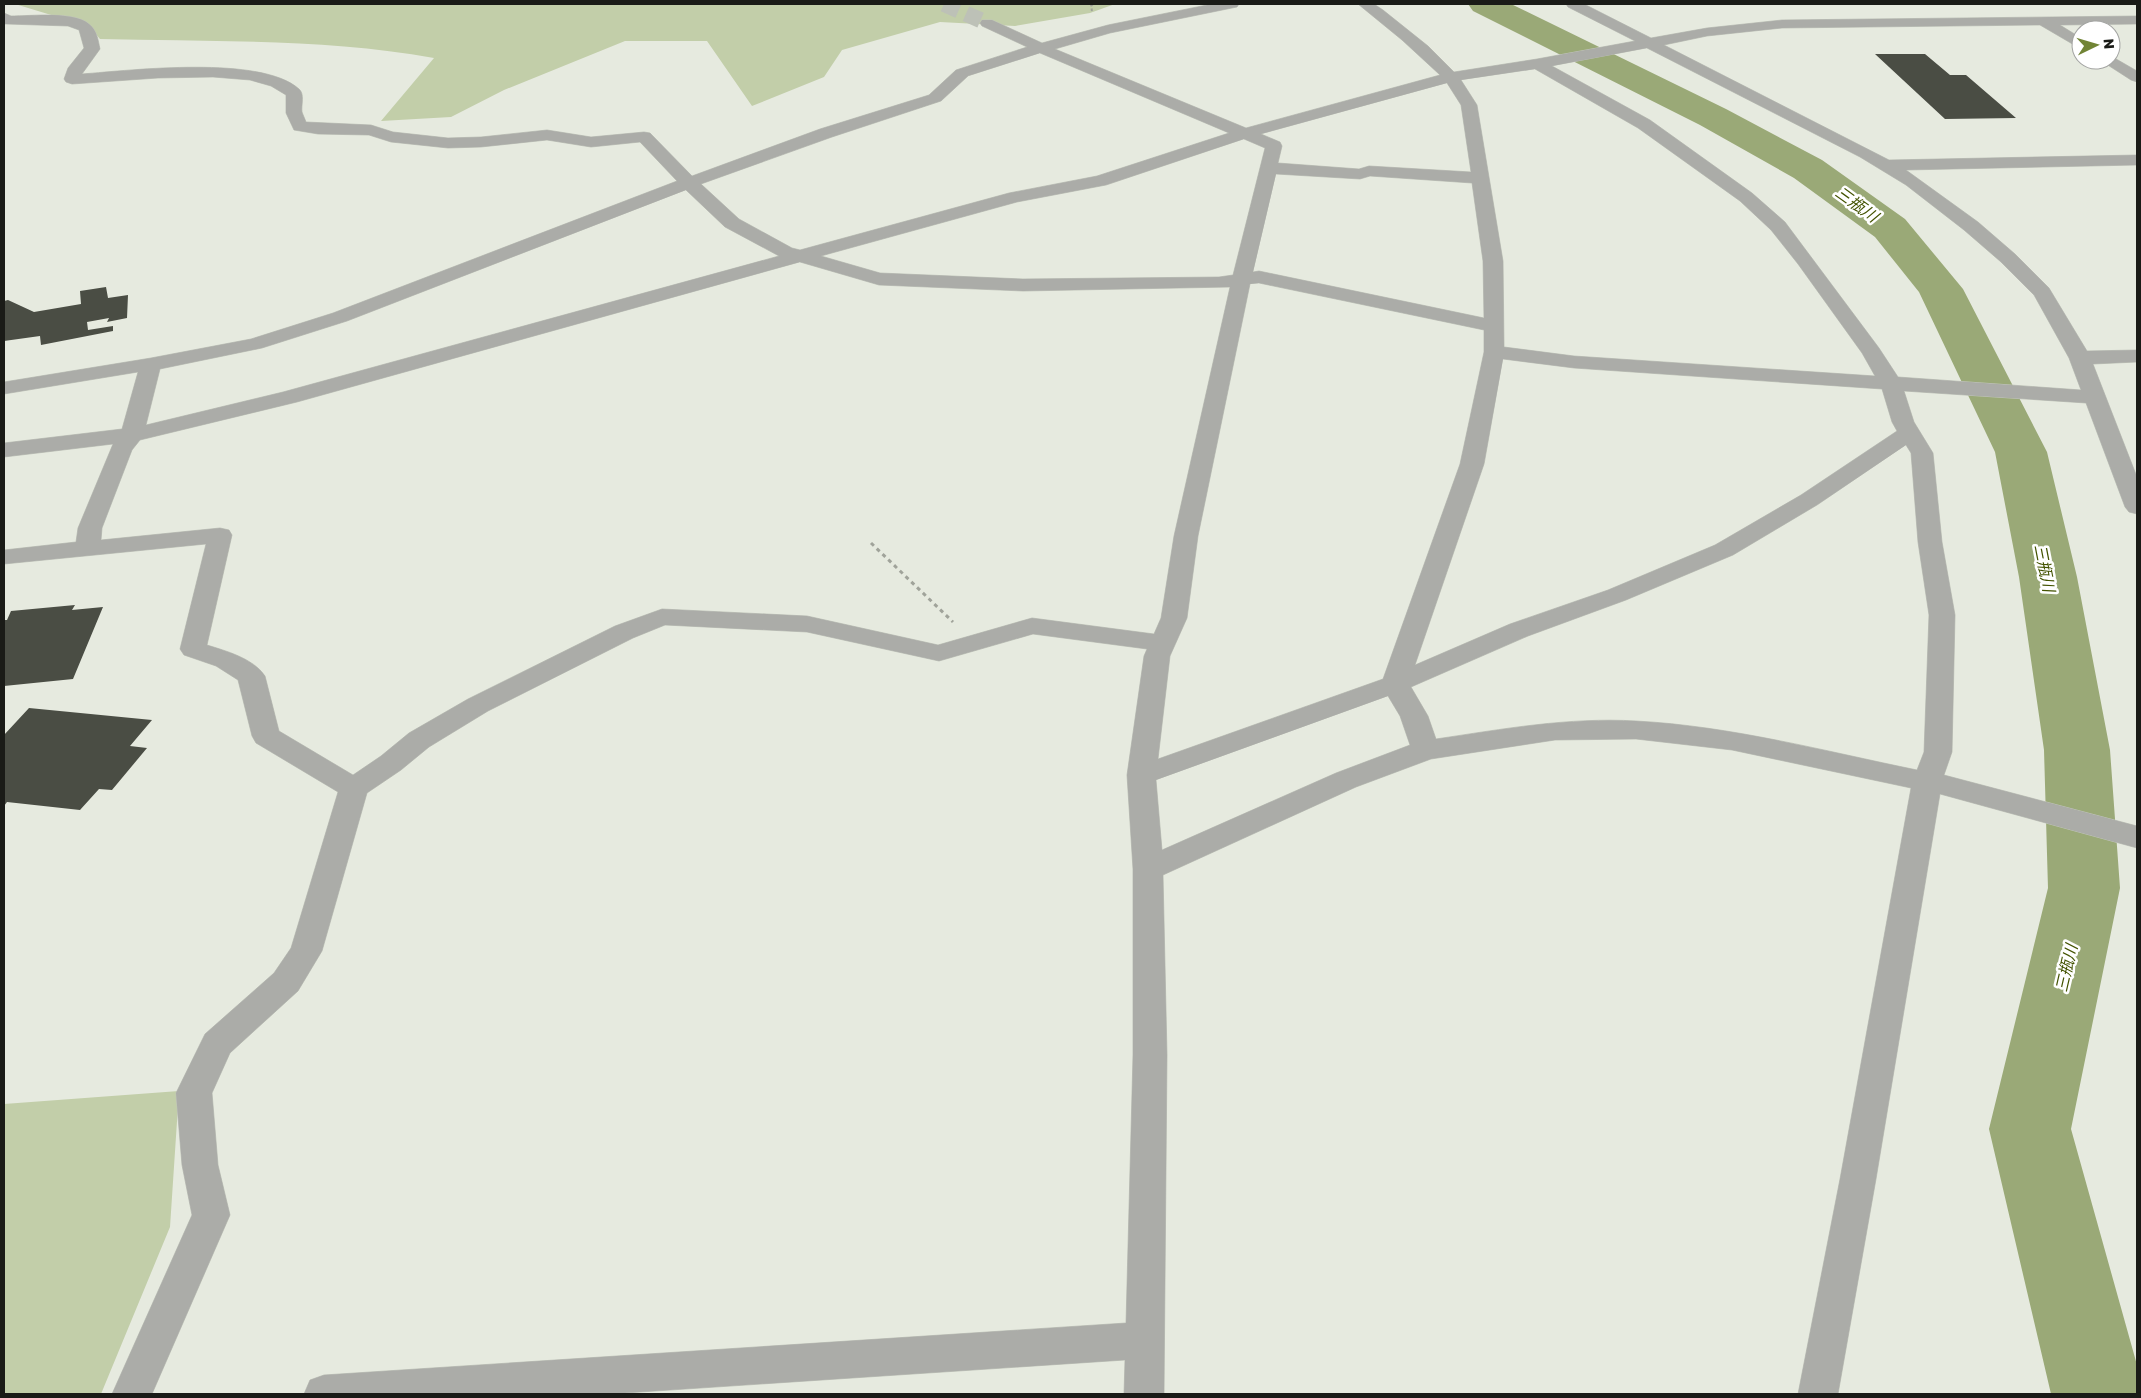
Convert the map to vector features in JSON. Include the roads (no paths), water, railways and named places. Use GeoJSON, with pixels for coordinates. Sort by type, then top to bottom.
{"type":"FeatureCollection","features":[{"type":"Feature","properties":{"kind":"street"},"geometry":{"type":"LineString","coordinates":[[4,388],[151,364],[255,344],[340,317],[641,200],[826,133],[935,98],[962,73],[1041,48],[1108,30],[1232,4]]}},
{"type":"Feature","properties":{"kind":"street"},"geometry":{"type":"LineString","coordinates":[[1365,4],[1402,33],[1452,77],[1462,90],[1469,105],[1493,261],[1494,352],[1472,464],[1395,684]]}},
{"type":"Feature","properties":{"kind":"street"},"geometry":{"type":"LineString","coordinates":[[1573,4],[1859,149],[1912,182],[1971,226],[2008,258],[2042,292],[2080,358],[2137,507]]}},
{"type":"Feature","properties":{"kind":"street"},"geometry":{"type":"LineString","coordinates":[[2015,9],[2071,39]]}},
{"type":"Feature","properties":{"kind":"street"},"geometry":{"type":"LineString","coordinates":[[4,17],[7,20],[64,21],[81,24],[90,34],[92,49],[76,68],[72,78],[213,72],[251,75],[277,83],[294,93],[294,113],[300,126],[318,129],[371,130],[391,138],[448,143],[480,142],[521,136],[547,135],[591,142],[644,137],[732,223],[786,252],[879,279],[1023,285],[1218,283],[1260,277],[1494,326]]}},
{"type":"Feature","properties":{"kind":"street"},"geometry":{"type":"LineString","coordinates":[[4,450],[132,435],[288,397],[1015,197],[1100,181],[1243,134],[1452,77],[1537,64],[1708,32],[1782,24],[2137,20]]}},
{"type":"Feature","properties":{"kind":"street"},"geometry":{"type":"LineString","coordinates":[[987,23],[1041,48],[1274,146],[1240,281],[1233,326],[1186,536],[1174,618],[1157,656],[1141,775],[1148,869],[1150,1055],[1144,1394]]}},
{"type":"Feature","properties":{"kind":"street"},"geometry":{"type":"LineString","coordinates":[[1537,64],[1644,124],[1752,203],[1778,226],[1806,260],[1872,352],[1891,384],[1904,422],[1922,453],[1930,542],[1942,615],[1938,752],[1942,785],[1856,1189],[1818,1394]]}},
{"type":"Feature","properties":{"kind":"street"},"geometry":{"type":"LineString","coordinates":[[2121,68],[2137,77]]}},
{"type":"Feature","properties":{"kind":"street"},"geometry":{"type":"LineString","coordinates":[[1886,165],[2137,160]]}},
{"type":"Feature","properties":{"kind":"street"},"geometry":{"type":"LineString","coordinates":[[1270,168],[1360,174],[1369,171],[1479,178]]}},
{"type":"Feature","properties":{"kind":"street"},"geometry":{"type":"LineString","coordinates":[[1494,352],[1574,362],[2095,397]]}},
{"type":"Feature","properties":{"kind":"street"},"geometry":{"type":"LineString","coordinates":[[2080,358],[2137,356]]}},
{"type":"Feature","properties":{"kind":"street"},"geometry":{"type":"LineString","coordinates":[[87,549],[90,528],[121,449],[132,435],[151,364]]}},
{"type":"Feature","properties":{"kind":"street"},"geometry":{"type":"LineString","coordinates":[[1141,775],[1395,684],[1519,630],[1617,595],[1724,550],[1809,500],[1856,467],[1910,433]]}},
{"type":"Feature","properties":{"kind":"street"},"geometry":{"type":"LineString","coordinates":[[4,557],[220,535],[192,649],[225,660],[251,676],[266,736],[354,788]]}},
{"type":"Feature","properties":{"kind":"street"},"geometry":{"type":"LineString","coordinates":[[132,1394],[211,1215],[200,1165],[194,1093],[217,1044],[286,982],[306,952],[354,788],[391,763],[419,740],[478,705],[624,632],[662,617],[807,624],[939,653],[1032,626],[1164,643]]}},
{"type":"Feature","properties":{"kind":"street"},"geometry":{"type":"LineString","coordinates":[[1395,684],[1414,716],[1426,750]]}},
{"type":"Feature","properties":{"kind":"street"},"geometry":{"type":"LineString","coordinates":[[1148,869],[1346,780],[1426,750],[1556,731],[1636,730],[1732,741],[1942,785],[2137,837]]}},
{"type":"Feature","properties":{"kind":"street"},"geometry":{"type":"LineString","coordinates":[[324,1394],[1145,1340]]}},
{"type":"Feature","properties":{"kind":"waterway","name":"三瓶川"},"geometry":{"type":"LineString","coordinates":[[1485,4],[1713,117],[1808,169],[1890,228],[1940,289],[2021,452],[2048,577],[2077,750],[2084,888],[2030,1129],[2098,1394]]}},
{"type":"Feature","properties":{"kind":"tunnel"},"geometry":{"type":"LineString","coordinates":[[944,4],[987,23]]}}]}
